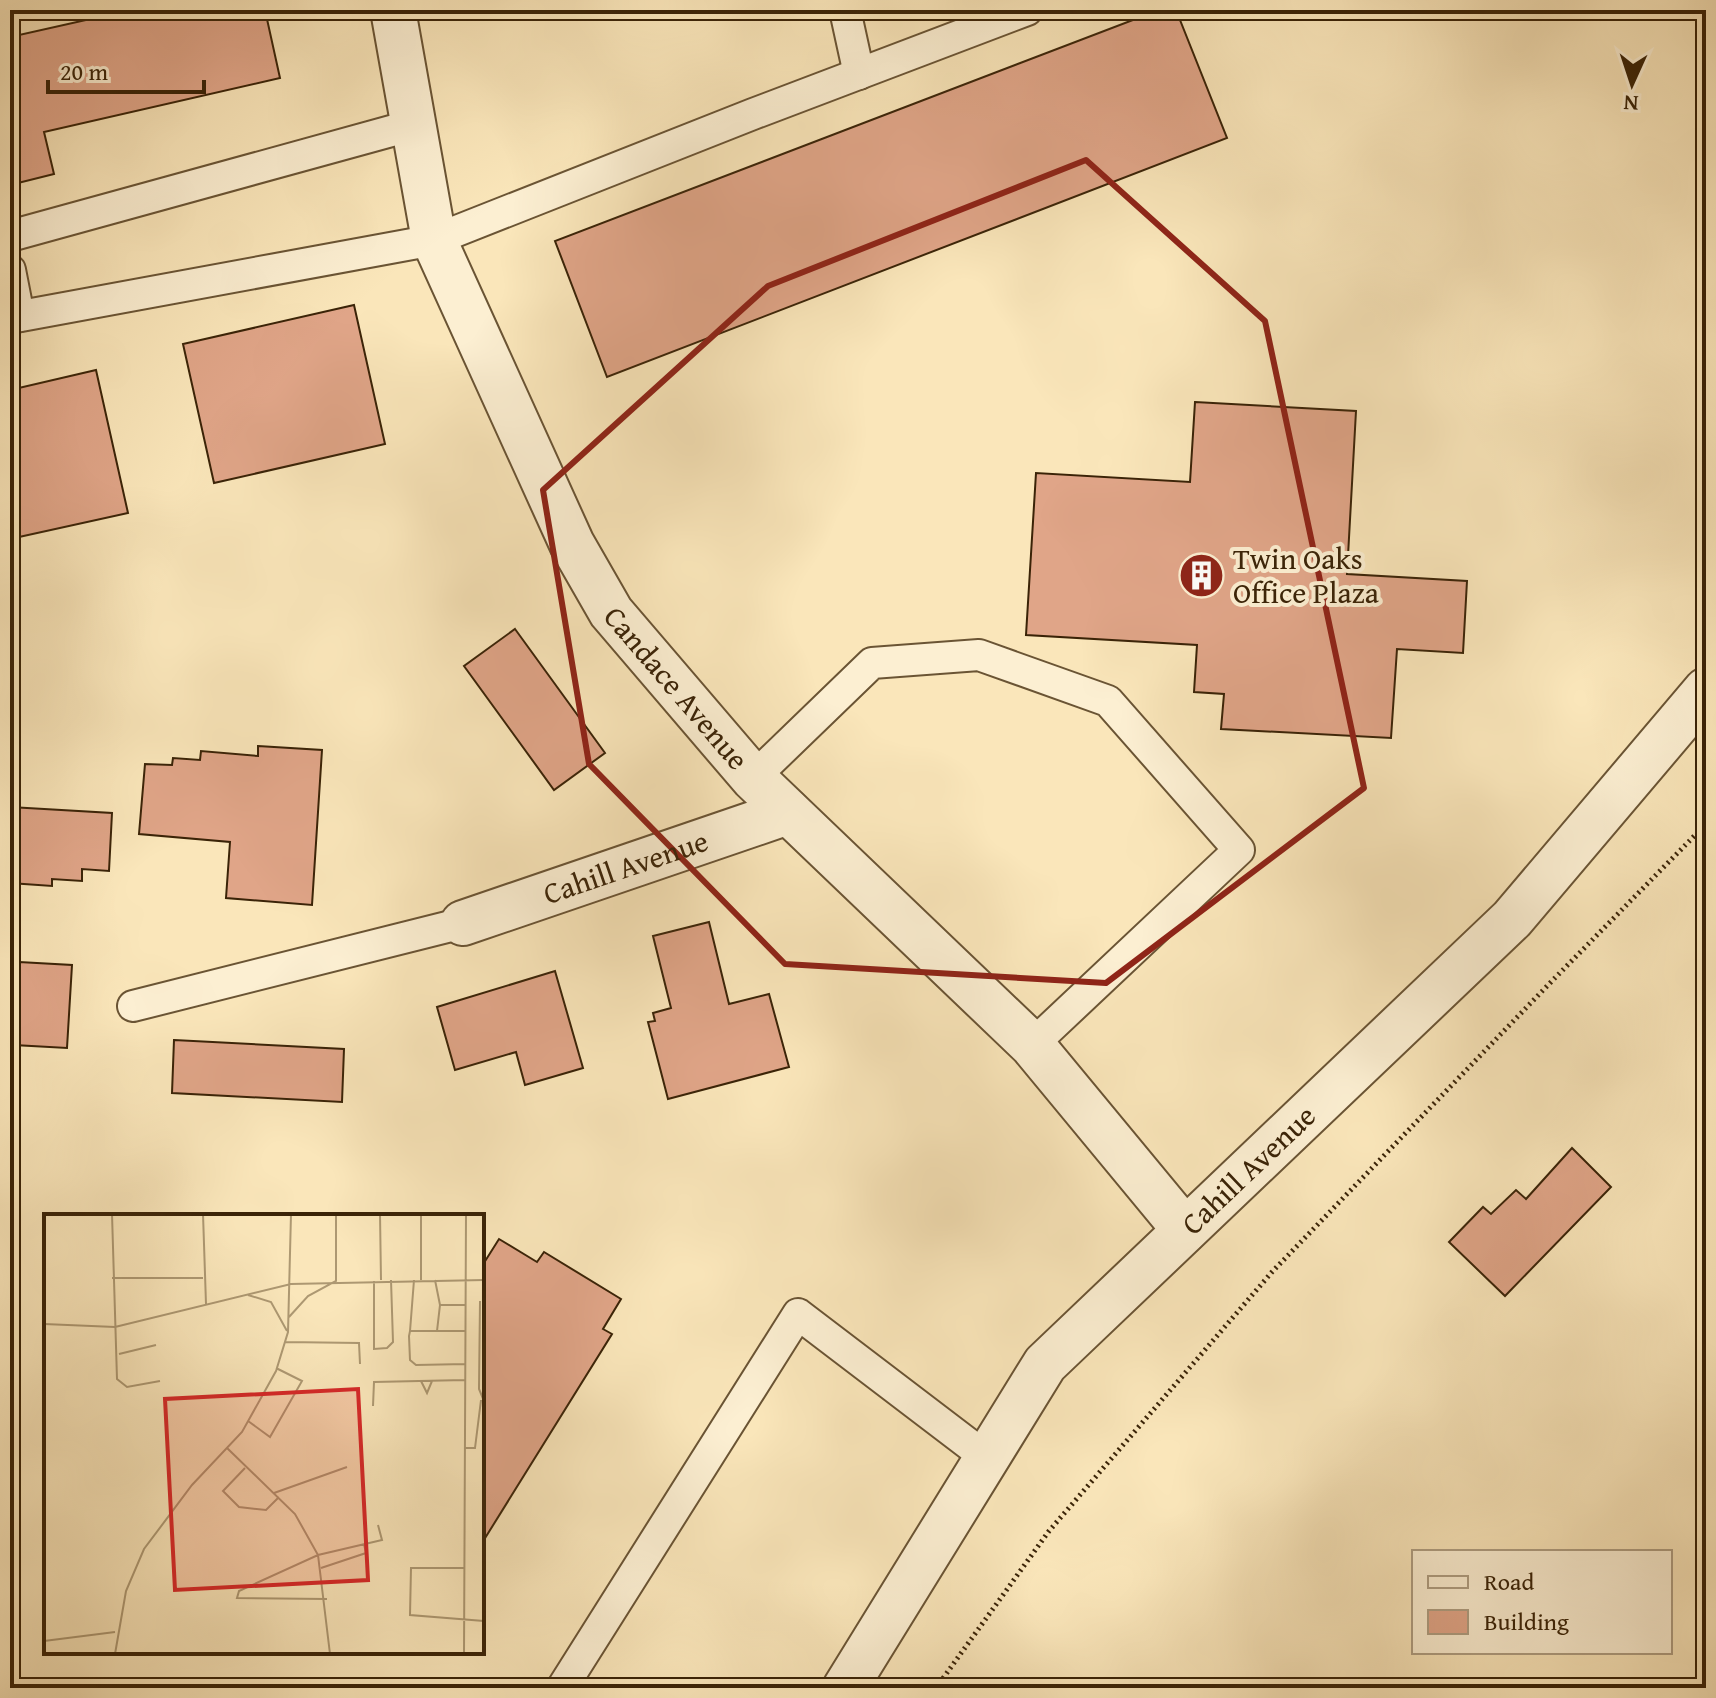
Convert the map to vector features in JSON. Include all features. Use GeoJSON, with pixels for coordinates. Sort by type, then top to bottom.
{"type":"FeatureCollection","features":[{"type":"Feature","properties":{"kind":"street","name":"Candace Avenue"},"geometry":{"type":"LineString","coordinates":[[393,10],[434,240],[572,544],[611,612],[753,778],[1032,1045],[1185,1230]]}},
{"type":"Feature","properties":{"kind":"street","name":"Cahill Avenue"},"geometry":{"type":"LineString","coordinates":[[845,1688],[1045,1364],[1512,919],[1706,690]]}},
{"type":"Feature","properties":{"kind":"street","name":"Cahill Avenue"},"geometry":{"type":"LineString","coordinates":[[463,923],[788,812]]}},
{"type":"Feature","properties":{"kind":"lane"},"geometry":{"type":"LineString","coordinates":[[845,10],[859,74]]}},
{"type":"Feature","properties":{"kind":"lane"},"geometry":{"type":"LineString","coordinates":[[10,270],[15,317],[434,240],[1027,10]]}},
{"type":"Feature","properties":{"kind":"lane"},"geometry":{"type":"LineString","coordinates":[[10,236],[413,125]]}},
{"type":"Feature","properties":{"kind":"lane"},"geometry":{"type":"LineString","coordinates":[[753,778],[872,663],[979,655],[1108,701],[1239,850],[1032,1045]]}},
{"type":"Feature","properties":{"kind":"lane"},"geometry":{"type":"LineString","coordinates":[[133,1006],[463,923]]}},
{"type":"Feature","properties":{"kind":"lane"},"geometry":{"type":"LineString","coordinates":[[562,1688],[798,1314],[987,1458]]}},
{"type":"Feature","properties":{"kind":"path"},"geometry":{"type":"LineString","coordinates":[[936,1688],[1049,1531],[1272,1272],[1706,824]]}},
{"type":"Feature","properties":{"kind":"highlighted area"},"geometry":{"type":"Polygon","coordinates":[[[1086,160],[1265,321],[1364,788],[1106,983],[785,964],[589,764],[543,490],[768,286],[1086,160]]]}},
{"type":"Feature","properties":{"kind":"building"},"geometry":{"type":"Polygon","coordinates":[[[84,10],[265,10],[280,78],[44,132],[54,174],[10,185],[10,37],[86,20],[84,10]]]}},
{"type":"Feature","properties":{"kind":"building"},"geometry":{"type":"Polygon","coordinates":[[[1159,10],[1176,10],[1227,138],[607,377],[555,241],[1159,10]]]}},
{"type":"Feature","properties":{"kind":"building"},"geometry":{"type":"Polygon","coordinates":[[[354,305],[385,444],[214,483],[183,344],[354,305]]]}},
{"type":"Feature","properties":{"kind":"building"},"geometry":{"type":"Polygon","coordinates":[[[96,370],[128,513],[10,539],[10,390],[96,370]]]}},
{"type":"Feature","properties":{"kind":"building","name":"Twin Oaks Office Plaza"},"geometry":{"type":"Polygon","coordinates":[[[1195,402],[1356,411],[1347,574],[1467,581],[1463,653],[1397,649],[1391,738],[1221,729],[1224,694],[1194,692],[1197,645],[1026,635],[1036,473],[1190,482],[1195,402]]]}},
{"type":"Feature","properties":{"kind":"building"},"geometry":{"type":"Polygon","coordinates":[[[515,629],[605,753],[554,790],[464,666],[515,629]]]}},
{"type":"Feature","properties":{"kind":"building"},"geometry":{"type":"Polygon","coordinates":[[[258,746],[322,750],[312,905],[226,898],[230,842],[139,834],[145,764],[172,765],[173,758],[200,760],[201,751],[258,756],[258,746]]]}},
{"type":"Feature","properties":{"kind":"building"},"geometry":{"type":"Polygon","coordinates":[[[10,807],[112,813],[109,871],[82,869],[82,881],[52,879],[52,886],[10,883],[10,807]]]}},
{"type":"Feature","properties":{"kind":"building"},"geometry":{"type":"Polygon","coordinates":[[[709,922],[729,1004],[769,994],[789,1067],[668,1099],[648,1022],[655,1021],[653,1013],[671,1008],[653,936],[709,922]]]}},
{"type":"Feature","properties":{"kind":"building"},"geometry":{"type":"Polygon","coordinates":[[[19,962],[72,965],[67,1048],[14,1045],[19,962]]]}},
{"type":"Feature","properties":{"kind":"building"},"geometry":{"type":"Polygon","coordinates":[[[555,971],[583,1068],[525,1085],[516,1052],[455,1070],[437,1007],[555,971]]]}},
{"type":"Feature","properties":{"kind":"building"},"geometry":{"type":"Polygon","coordinates":[[[174,1040],[344,1049],[342,1102],[172,1093],[174,1040]]]}},
{"type":"Feature","properties":{"kind":"building"},"geometry":{"type":"Polygon","coordinates":[[[1572,1148],[1611,1187],[1505,1296],[1449,1242],[1483,1207],[1491,1214],[1516,1190],[1526,1199],[1572,1148]]]}},
{"type":"Feature","properties":{"kind":"building"},"geometry":{"type":"Polygon","coordinates":[[[499,1239],[537,1262],[544,1252],[621,1299],[603,1329],[612,1334],[484,1540],[484,1263],[499,1239]]]}},
{"type":"Feature","properties":{"kind":"place","name":"Twin Oaks Office Plaza"},"geometry":{"type":"Point","coordinates":[1202,576]}}]}
